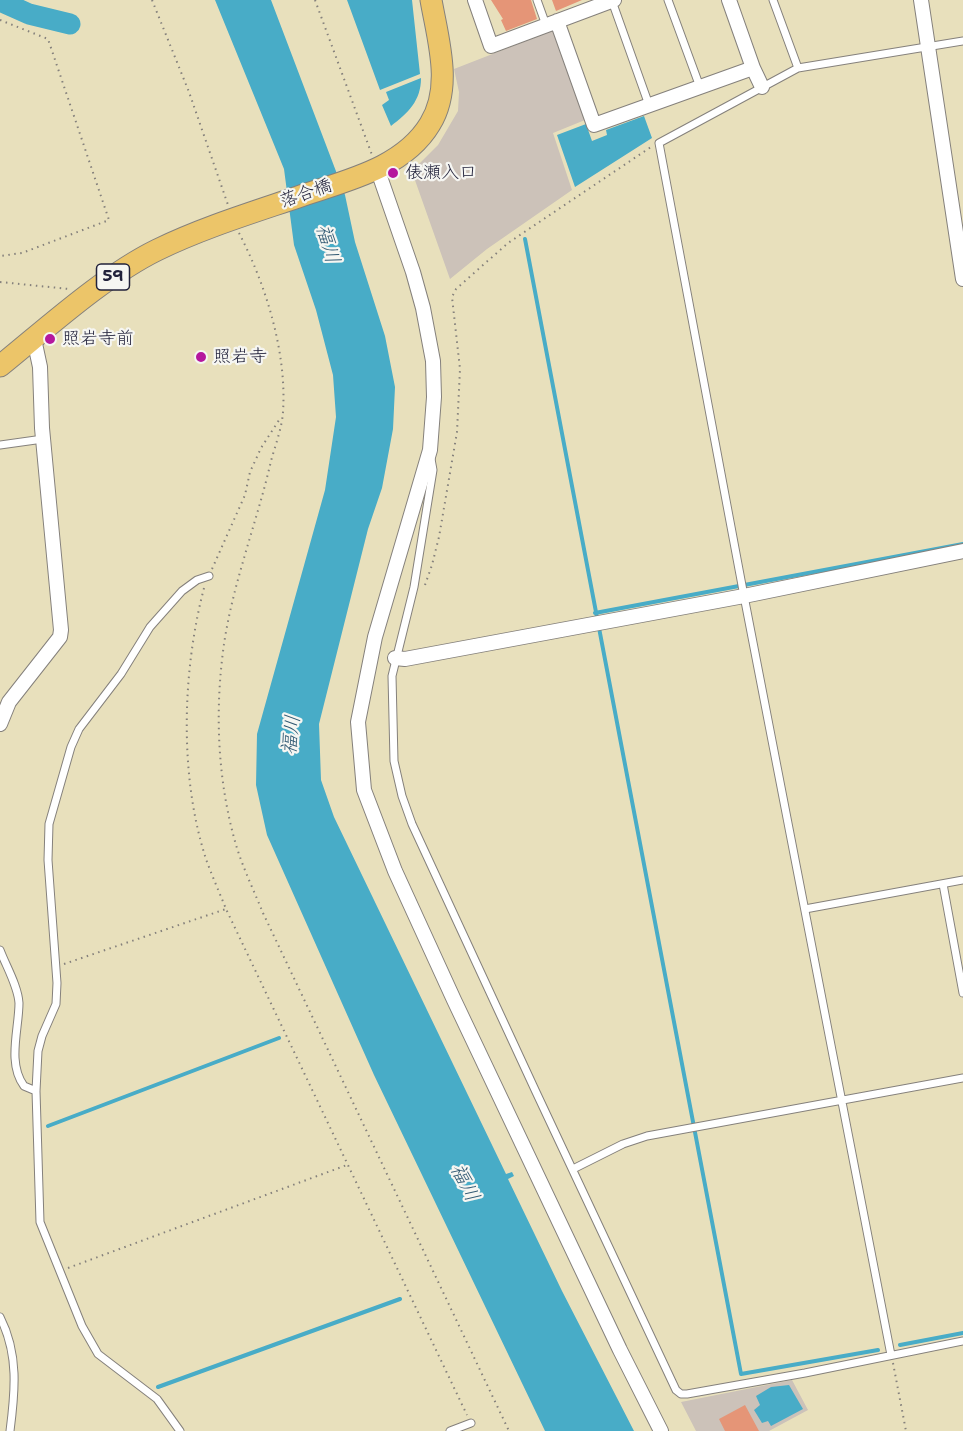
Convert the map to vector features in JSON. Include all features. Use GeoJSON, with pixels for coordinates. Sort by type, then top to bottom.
{"type":"FeatureCollection","features":[{"type":"Feature","properties":{"kind":"main road","name":"59"},"geometry":{"type":"LineString","coordinates":[[372,165],[404,152],[415,143],[430,124],[441,100],[443,85],[441,61],[431,0]]}},
{"type":"Feature","properties":{"kind":"main road","name":"落合橋"},"geometry":{"type":"LineString","coordinates":[[237,218],[372,165]]}},
{"type":"Feature","properties":{"kind":"main road","name":"59"},"geometry":{"type":"LineString","coordinates":[[0,366],[118,274],[157,250],[237,218]]}},
{"type":"Feature","properties":{"kind":"street"},"geometry":{"type":"LineString","coordinates":[[475,0],[491,46],[606,1]]}},
{"type":"Feature","properties":{"kind":"street"},"geometry":{"type":"LineString","coordinates":[[729,0],[762,87]]}},
{"type":"Feature","properties":{"kind":"street"},"geometry":{"type":"LineString","coordinates":[[921,0],[963,279]]}},
{"type":"Feature","properties":{"kind":"street"},"geometry":{"type":"LineString","coordinates":[[551,23],[594,125],[753,68]]}},
{"type":"Feature","properties":{"kind":"street"},"geometry":{"type":"LineString","coordinates":[[372,165],[413,272],[429,332],[434,397],[430,450],[375,637],[358,722],[364,790],[394,871],[615,1341],[661,1431]]}},
{"type":"Feature","properties":{"kind":"street"},"geometry":{"type":"LineString","coordinates":[[0,724],[5,702],[60,637],[61,630],[43,439],[40,368],[34,339]]}},
{"type":"Feature","properties":{"kind":"street"},"geometry":{"type":"LineString","coordinates":[[395,658],[405,659],[744,596],[963,551]]}},
{"type":"Feature","properties":{"kind":"lane"},"geometry":{"type":"LineString","coordinates":[[537,0],[551,23]]}},
{"type":"Feature","properties":{"kind":"lane"},"geometry":{"type":"LineString","coordinates":[[668,0],[700,87]]}},
{"type":"Feature","properties":{"kind":"lane"},"geometry":{"type":"LineString","coordinates":[[773,0],[798,68]]}},
{"type":"Feature","properties":{"kind":"lane"},"geometry":{"type":"LineString","coordinates":[[606,1],[649,105]]}},
{"type":"Feature","properties":{"kind":"lane"},"geometry":{"type":"LineString","coordinates":[[891,1355],[659,143],[798,68],[963,41]]}},
{"type":"Feature","properties":{"kind":"lane"},"geometry":{"type":"LineString","coordinates":[[0,445],[43,439]]}},
{"type":"Feature","properties":{"kind":"lane"},"geometry":{"type":"LineString","coordinates":[[430,450],[433,470],[427,515],[414,587],[392,676],[392,739],[394,761],[402,795],[412,824],[676,1390],[681,1394],[805,1373],[963,1341]]}},
{"type":"Feature","properties":{"kind":"lane"},"geometry":{"type":"LineString","coordinates":[[178,1430],[157,1399],[98,1354],[82,1326],[40,1222],[36,1091],[38,1051],[56,1004],[50,913],[49,824],[71,747],[80,729],[121,674],[150,627],[182,591],[197,580],[209,576]]}},
{"type":"Feature","properties":{"kind":"lane"},"geometry":{"type":"LineString","coordinates":[[805,909],[963,880]]}},
{"type":"Feature","properties":{"kind":"lane"},"geometry":{"type":"LineString","coordinates":[[943,884],[963,993]]}},
{"type":"Feature","properties":{"kind":"lane"},"geometry":{"type":"LineString","coordinates":[[0,950],[18,997],[15,1050],[17,1069],[24,1086],[36,1091]]}},
{"type":"Feature","properties":{"kind":"lane"},"geometry":{"type":"LineString","coordinates":[[573,1169],[622,1144],[647,1136],[963,1078]]}},
{"type":"Feature","properties":{"kind":"lane"},"geometry":{"type":"LineString","coordinates":[[0,1317],[11,1342],[14,1366],[14,1400],[10,1431]]}},
{"type":"Feature","properties":{"kind":"lane"},"geometry":{"type":"LineString","coordinates":[[450,1431],[471,1423]]}},
{"type":"Feature","properties":{"kind":"path"},"geometry":{"type":"LineString","coordinates":[[152,0],[237,218],[274,324],[282,377],[283,414],[261,505],[237,584],[222,659],[219,737],[230,822],[237,848],[263,913],[509,1431]]}},
{"type":"Feature","properties":{"kind":"path"},"geometry":{"type":"LineString","coordinates":[[315,0],[372,165]]}},
{"type":"Feature","properties":{"kind":"path"},"geometry":{"type":"LineString","coordinates":[[0,20],[48,39],[109,220],[22,253],[0,256]]}},
{"type":"Feature","properties":{"kind":"path"},"geometry":{"type":"LineString","coordinates":[[423,591],[439,537],[458,432],[460,369],[452,297],[456,289],[508,243],[643,151],[659,143]]}},
{"type":"Feature","properties":{"kind":"path"},"geometry":{"type":"LineString","coordinates":[[0,282],[70,289],[86,297]]}},
{"type":"Feature","properties":{"kind":"path"},"geometry":{"type":"LineString","coordinates":[[283,414],[261,448],[250,472],[244,495],[209,576],[195,621],[187,719],[188,759],[194,803],[207,860],[226,909],[471,1423]]}},
{"type":"Feature","properties":{"kind":"path"},"geometry":{"type":"LineString","coordinates":[[55,967],[226,909]]}},
{"type":"Feature","properties":{"kind":"path"},"geometry":{"type":"LineString","coordinates":[[60,1271],[348,1165]]}},
{"type":"Feature","properties":{"kind":"path"},"geometry":{"type":"LineString","coordinates":[[891,1355],[906,1431]]}},
{"type":"Feature","properties":{"kind":"shaded area"},"geometry":{"type":"Polygon","coordinates":[[[554,30],[585,120],[553,133],[572,190],[487,249],[450,279],[411,169],[438,145],[458,111],[459,92],[454,69],[554,30]]]}},
{"type":"Feature","properties":{"kind":"shaded area"},"geometry":{"type":"Polygon","coordinates":[[[792,1380],[808,1410],[769,1431],[696,1431],[681,1402],[792,1380]]]}},
{"type":"Feature","properties":{"kind":"water","name":"福川"},"geometry":{"type":"Polygon","coordinates":[[[215,0],[271,0],[345,195],[355,242],[385,336],[395,387],[393,429],[382,488],[368,529],[319,724],[321,780],[334,817],[506,1174],[512,1172],[514,1176],[508,1179],[634,1431],[545,1431],[374,1075],[267,835],[256,785],[257,734],[325,490],[336,417],[333,375],[316,310],[294,245],[284,169],[215,0]]]}},
{"type":"Feature","properties":{"kind":"water"},"geometry":{"type":"Polygon","coordinates":[[[347,0],[412,0],[420,74],[380,90],[347,0]]]}},
{"type":"Feature","properties":{"kind":"water"},"geometry":{"type":"Polygon","coordinates":[[[421,78],[416,100],[391,126],[382,105],[389,100],[386,92],[421,78]]]}},
{"type":"Feature","properties":{"kind":"water"},"geometry":{"type":"Polygon","coordinates":[[[644,116],[652,138],[575,187],[557,135],[586,124],[592,141],[607,135],[606,130],[644,116]]]}},
{"type":"Feature","properties":{"kind":"water"},"geometry":{"type":"Polygon","coordinates":[[[789,1385],[803,1409],[771,1426],[768,1421],[762,1423],[754,1410],[760,1405],[756,1396],[771,1387],[789,1385]]]}},
{"type":"Feature","properties":{"kind":"building"},"geometry":{"type":"Polygon","coordinates":[[[491,0],[531,0],[537,19],[506,31],[501,20],[503,19],[491,0]]]}},
{"type":"Feature","properties":{"kind":"building"},"geometry":{"type":"Polygon","coordinates":[[[552,0],[582,0],[556,11],[552,0]]]}},
{"type":"Feature","properties":{"kind":"building"},"geometry":{"type":"Polygon","coordinates":[[[745,1405],[759,1431],[725,1431],[719,1419],[745,1405]]]}},
{"type":"Feature","properties":{"kind":"waterway"},"geometry":{"type":"LineString","coordinates":[[0,1],[29,14],[70,24]]}},
{"type":"Feature","properties":{"kind":"waterway"},"geometry":{"type":"LineString","coordinates":[[525,239],[741,1374],[878,1350]]}},
{"type":"Feature","properties":{"kind":"waterway"},"geometry":{"type":"LineString","coordinates":[[595,613],[963,544]]}},
{"type":"Feature","properties":{"kind":"waterway"},"geometry":{"type":"LineString","coordinates":[[48,1126],[279,1038]]}},
{"type":"Feature","properties":{"kind":"waterway"},"geometry":{"type":"LineString","coordinates":[[158,1387],[400,1299]]}},
{"type":"Feature","properties":{"kind":"waterway"},"geometry":{"type":"LineString","coordinates":[[900,1345],[963,1333]]}},
{"type":"Feature","properties":{"kind":"place","name":"俵瀬入口"},"geometry":{"type":"Point","coordinates":[393,173]}},
{"type":"Feature","properties":{"kind":"place","name":"照岩寺前"},"geometry":{"type":"Point","coordinates":[50,339]}},
{"type":"Feature","properties":{"kind":"place","name":"照岩寺"},"geometry":{"type":"Point","coordinates":[201,357]}}]}
